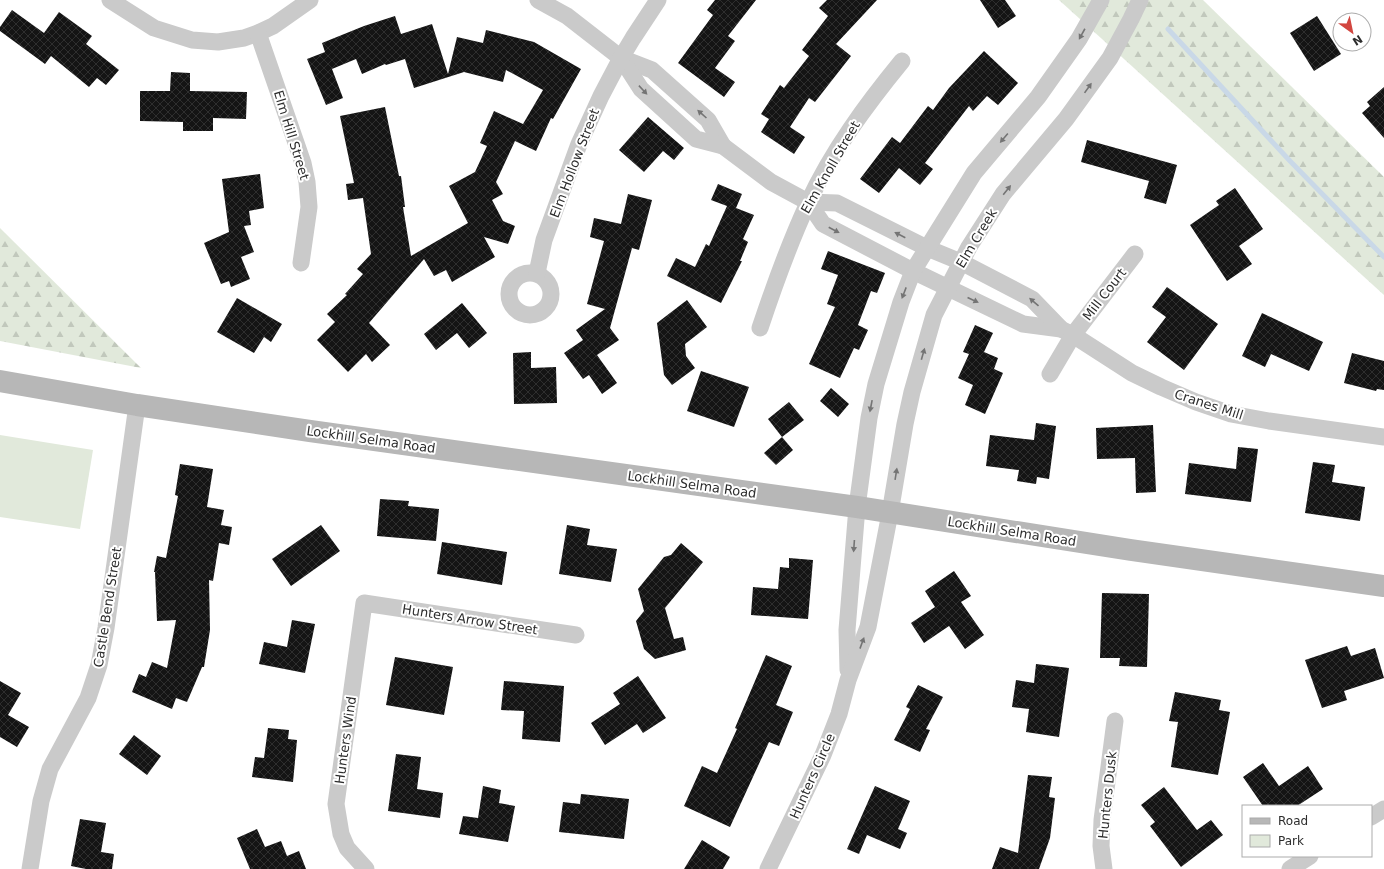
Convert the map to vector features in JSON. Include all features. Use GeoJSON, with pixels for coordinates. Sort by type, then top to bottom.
{"type":"FeatureCollection","features":[{"type":"Feature","properties":{"kind":"main road","name":"Lockhill Selma Road"},"geometry":{"type":"LineString","coordinates":[[0,381],[137,405],[310,431],[857,507],[1131,550],[1384,586]]}},
{"type":"Feature","properties":{"kind":"street"},"geometry":{"type":"LineString","coordinates":[[110,0],[154,28],[192,40],[218,42],[244,38],[258,33],[273,26],[310,0]]}},
{"type":"Feature","properties":{"kind":"street"},"geometry":{"type":"LineString","coordinates":[[538,0],[567,16],[621,58],[652,70],[708,120],[724,146],[771,182],[808,202]]}},
{"type":"Feature","properties":{"kind":"street","name":"Elm Hollow Street"},"geometry":{"type":"LineString","coordinates":[[537,273],[544,240],[579,144],[601,96],[621,58],[658,0]]}},
{"type":"Feature","properties":{"kind":"street"},"geometry":{"type":"LineString","coordinates":[[857,507],[869,418],[876,384],[901,302],[913,271],[974,173],[1038,97],[1079,39],[1101,0]]}},
{"type":"Feature","properties":{"kind":"street","name":"Elm Creek"},"geometry":{"type":"LineString","coordinates":[[890,512],[904,424],[912,392],[934,315],[947,288],[960,262],[1003,194],[1066,119],[1110,58],[1140,0]]}},
{"type":"Feature","properties":{"kind":"street","name":"Elm Hill Street"},"geometry":{"type":"LineString","coordinates":[[258,33],[303,163],[307,182],[308,207],[300,263]]}},
{"type":"Feature","properties":{"kind":"street","name":"Elm Knoll Street"},"geometry":{"type":"LineString","coordinates":[[760,328],[779,272],[808,202],[839,146],[868,103],[902,61]]}},
{"type":"Feature","properties":{"kind":"street","name":"Cranes Mill"},"geometry":{"type":"LineString","coordinates":[[808,202],[837,203],[927,248],[960,262],[1032,299],[1067,332],[1132,373],[1196,402],[1224,411],[1269,421],[1384,437]]}},
{"type":"Feature","properties":{"kind":"street","name":"Cranes Mill"},"geometry":{"type":"LineString","coordinates":[[808,202],[823,224],[913,271],[1023,324],[1067,332]]}},
{"type":"Feature","properties":{"kind":"street","name":"Mill Court"},"geometry":{"type":"LineString","coordinates":[[1067,332],[1135,254]]}},
{"type":"Feature","properties":{"kind":"street"},"geometry":{"type":"LineString","coordinates":[[1050,374],[1067,332]]}},
{"type":"Feature","properties":{"kind":"street","name":"Castle Bend Street"},"geometry":{"type":"LineString","coordinates":[[30,869],[41,801],[50,769],[88,698],[99,665],[106,628],[137,405]]}},
{"type":"Feature","properties":{"kind":"street","name":"Hunters Circle"},"geometry":{"type":"LineString","coordinates":[[848,680],[847,630],[857,507]]}},
{"type":"Feature","properties":{"kind":"street","name":"Hunters Circle"},"geometry":{"type":"LineString","coordinates":[[768,869],[823,755],[839,714],[848,680],[868,626],[890,512]]}},
{"type":"Feature","properties":{"kind":"street","name":"Hunters Arrow Street"},"geometry":{"type":"LineString","coordinates":[[364,603],[576,635]]}},
{"type":"Feature","properties":{"kind":"street","name":"Hunters Wind"},"geometry":{"type":"LineString","coordinates":[[364,603],[336,804],[340,834],[347,848],[366,869]]}},
{"type":"Feature","properties":{"kind":"street","name":"Hunters Dusk"},"geometry":{"type":"LineString","coordinates":[[1104,869],[1101,846],[1102,820],[1115,720]]}},
{"type":"Feature","properties":{"kind":"street"},"geometry":{"type":"LineString","coordinates":[[1372,816],[1384,809]]}},
{"type":"Feature","properties":{"kind":"street"},"geometry":{"type":"LineString","coordinates":[[1290,869],[1308,857]]}},
{"type":"Feature","properties":{"kind":"green space"},"geometry":{"type":"Polygon","coordinates":[[[1059,0],[1203,0],[1384,177],[1384,295],[1059,0]]]}},
{"type":"Feature","properties":{"kind":"green space"},"geometry":{"type":"Polygon","coordinates":[[[0,228],[141,368],[0,341],[0,228]]]}},
{"type":"Feature","properties":{"kind":"green space"},"geometry":{"type":"Polygon","coordinates":[[[0,435],[93,450],[80,529],[0,517],[0,435]]]}},
{"type":"Feature","properties":{"kind":"building"},"geometry":{"type":"Polygon","coordinates":[[[715,0],[756,0],[728,36],[735,41],[715,68],[735,82],[724,97],[678,63],[713,15],[707,10],[715,0]]]}},
{"type":"Feature","properties":{"kind":"building"},"geometry":{"type":"Polygon","coordinates":[[[827,0],[877,0],[836,44],[851,56],[815,102],[809,98],[790,127],[805,137],[794,154],[761,132],[769,119],[761,114],[780,85],[784,88],[809,56],[802,50],[828,16],[819,8],[827,0]]]}},
{"type":"Feature","properties":{"kind":"building"},"geometry":{"type":"Polygon","coordinates":[[[980,0],[1005,0],[1016,16],[998,28],[980,0]]]}},
{"type":"Feature","properties":{"kind":"building"},"geometry":{"type":"Polygon","coordinates":[[[12,10],[44,33],[59,12],[92,36],[86,44],[119,70],[106,85],[97,78],[89,87],[51,56],[45,64],[0,31],[0,27],[12,10]]]}},
{"type":"Feature","properties":{"kind":"building"},"geometry":{"type":"Polygon","coordinates":[[[395,16],[401,34],[432,24],[448,74],[457,37],[483,43],[486,30],[534,42],[581,69],[553,119],[551,118],[536,151],[515,141],[496,182],[503,194],[492,200],[503,221],[515,226],[508,244],[484,237],[495,257],[452,282],[446,270],[434,276],[424,259],[369,323],[390,345],[372,362],[366,354],[348,372],[317,340],[335,322],[327,314],[347,295],[345,294],[363,274],[357,269],[371,254],[363,198],[348,200],[346,184],[354,183],[340,116],[385,107],[399,176],[401,176],[405,207],[403,207],[411,256],[468,223],[449,186],[475,172],[487,146],[480,143],[494,111],[523,124],[543,90],[506,70],[503,82],[464,72],[414,88],[405,59],[386,65],[385,64],[362,74],[356,59],[332,69],[343,98],[326,105],[307,59],[325,52],[322,43],[364,26],[395,16]]]}},
{"type":"Feature","properties":{"kind":"building"},"geometry":{"type":"Polygon","coordinates":[[[1317,16],[1332,40],[1332,52],[1340,52],[1341,54],[1314,71],[1290,33],[1317,16]]]}},
{"type":"Feature","properties":{"kind":"building"},"geometry":{"type":"Polygon","coordinates":[[[984,51],[1018,83],[998,105],[987,96],[973,111],[969,106],[925,163],[933,169],[920,185],[899,168],[879,193],[860,179],[892,137],[900,143],[928,106],[933,110],[949,88],[984,51]]]}},
{"type":"Feature","properties":{"kind":"building"},"geometry":{"type":"Polygon","coordinates":[[[171,72],[190,73],[190,91],[247,92],[246,119],[213,118],[213,131],[183,131],[183,122],[140,121],[140,91],[170,91],[171,72]]]}},
{"type":"Feature","properties":{"kind":"building"},"geometry":{"type":"Polygon","coordinates":[[[1384,87],[1384,138],[1362,113],[1370,106],[1367,102],[1384,87]]]}},
{"type":"Feature","properties":{"kind":"building"},"geometry":{"type":"Polygon","coordinates":[[[648,117],[684,148],[674,160],[663,151],[644,172],[619,150],[648,117]]]}},
{"type":"Feature","properties":{"kind":"building"},"geometry":{"type":"Polygon","coordinates":[[[1087,140],[1177,165],[1166,204],[1144,198],[1149,181],[1081,162],[1087,140]]]}},
{"type":"Feature","properties":{"kind":"building"},"geometry":{"type":"Polygon","coordinates":[[[260,174],[264,208],[249,211],[251,225],[244,226],[254,252],[241,257],[250,279],[231,287],[229,281],[221,284],[204,243],[229,232],[222,179],[260,174]]]}},
{"type":"Feature","properties":{"kind":"building"},"geometry":{"type":"Polygon","coordinates":[[[718,184],[742,194],[736,208],[754,215],[743,239],[748,242],[740,261],[742,261],[721,303],[667,276],[676,258],[695,267],[706,244],[709,246],[727,206],[711,200],[718,184]]]}},
{"type":"Feature","properties":{"kind":"building"},"geometry":{"type":"Polygon","coordinates":[[[1235,188],[1263,229],[1239,246],[1252,264],[1227,281],[1190,225],[1219,205],[1216,201],[1235,188]]]}},
{"type":"Feature","properties":{"kind":"building"},"geometry":{"type":"Polygon","coordinates":[[[628,194],[652,200],[639,250],[632,248],[610,328],[619,340],[597,355],[617,383],[602,394],[589,375],[583,379],[564,353],[583,340],[576,330],[605,309],[587,304],[604,241],[590,237],[594,218],[621,224],[628,194]]]}},
{"type":"Feature","properties":{"kind":"building"},"geometry":{"type":"Polygon","coordinates":[[[828,251],[885,273],[877,293],[871,291],[858,325],[868,330],[859,350],[854,348],[840,378],[809,364],[835,307],[827,304],[838,275],[821,269],[828,251]]]}},
{"type":"Feature","properties":{"kind":"building"},"geometry":{"type":"Polygon","coordinates":[[[1167,287],[1218,324],[1184,370],[1147,342],[1166,317],[1152,307],[1167,287]]]}},
{"type":"Feature","properties":{"kind":"building"},"geometry":{"type":"Polygon","coordinates":[[[237,298],[282,324],[271,342],[264,337],[254,353],[217,332],[237,298]]]}},
{"type":"Feature","properties":{"kind":"building"},"geometry":{"type":"Polygon","coordinates":[[[687,300],[707,327],[685,344],[686,356],[695,368],[672,385],[664,375],[657,323],[687,300]]]}},
{"type":"Feature","properties":{"kind":"building"},"geometry":{"type":"Polygon","coordinates":[[[462,303],[487,333],[469,348],[457,333],[436,350],[424,334],[462,303]]]}},
{"type":"Feature","properties":{"kind":"building"},"geometry":{"type":"Polygon","coordinates":[[[1262,313],[1323,342],[1309,371],[1271,354],[1265,367],[1242,356],[1262,313]]]}},
{"type":"Feature","properties":{"kind":"building"},"geometry":{"type":"Polygon","coordinates":[[[975,325],[993,333],[984,352],[998,358],[994,369],[1003,373],[985,414],[965,405],[973,385],[958,378],[969,354],[963,352],[975,325]]]}},
{"type":"Feature","properties":{"kind":"building"},"geometry":{"type":"Polygon","coordinates":[[[531,352],[531,368],[556,367],[557,403],[514,404],[513,353],[531,352]]]}},
{"type":"Feature","properties":{"kind":"building"},"geometry":{"type":"Polygon","coordinates":[[[1352,353],[1384,361],[1384,390],[1377,389],[1376,391],[1344,383],[1352,353]]]}},
{"type":"Feature","properties":{"kind":"building"},"geometry":{"type":"Polygon","coordinates":[[[701,371],[749,387],[734,427],[687,411],[701,371]]]}},
{"type":"Feature","properties":{"kind":"building"},"geometry":{"type":"Polygon","coordinates":[[[831,388],[849,404],[838,417],[820,401],[831,388]]]}},
{"type":"Feature","properties":{"kind":"building"},"geometry":{"type":"Polygon","coordinates":[[[789,402],[804,420],[782,437],[768,419],[789,402]]]}},
{"type":"Feature","properties":{"kind":"building"},"geometry":{"type":"Polygon","coordinates":[[[1036,423],[1056,426],[1049,479],[1037,477],[1036,484],[1017,481],[1019,470],[986,466],[990,435],[1034,440],[1036,423]]]}},
{"type":"Feature","properties":{"kind":"building"},"geometry":{"type":"Polygon","coordinates":[[[1153,425],[1156,492],[1136,493],[1135,458],[1097,459],[1096,428],[1153,425]]]}},
{"type":"Feature","properties":{"kind":"building"},"geometry":{"type":"Polygon","coordinates":[[[782,437],[793,450],[776,465],[764,453],[782,437]]]}},
{"type":"Feature","properties":{"kind":"building"},"geometry":{"type":"Polygon","coordinates":[[[1238,447],[1258,449],[1251,502],[1185,494],[1189,463],[1236,469],[1238,447]]]}},
{"type":"Feature","properties":{"kind":"building"},"geometry":{"type":"Polygon","coordinates":[[[1313,462],[1335,465],[1332,482],[1365,487],[1360,521],[1305,513],[1313,462]]]}},
{"type":"Feature","properties":{"kind":"building"},"geometry":{"type":"Polygon","coordinates":[[[180,464],[213,469],[207,507],[224,510],[221,525],[232,527],[229,545],[219,543],[213,581],[209,580],[210,630],[204,667],[202,667],[187,702],[176,698],[172,709],[132,692],[139,674],[146,677],[152,662],[167,668],[176,620],[157,621],[154,572],[157,556],[166,558],[178,496],[175,495],[180,464]]]}},
{"type":"Feature","properties":{"kind":"building"},"geometry":{"type":"Polygon","coordinates":[[[380,499],[409,501],[408,506],[439,509],[436,541],[377,536],[380,499]]]}},
{"type":"Feature","properties":{"kind":"building"},"geometry":{"type":"Polygon","coordinates":[[[321,525],[340,551],[291,586],[272,559],[321,525]]]}},
{"type":"Feature","properties":{"kind":"building"},"geometry":{"type":"Polygon","coordinates":[[[567,525],[590,529],[587,545],[617,549],[611,582],[559,574],[567,525]]]}},
{"type":"Feature","properties":{"kind":"building"},"geometry":{"type":"Polygon","coordinates":[[[442,542],[507,552],[502,585],[437,574],[442,542]]]}},
{"type":"Feature","properties":{"kind":"building"},"geometry":{"type":"Polygon","coordinates":[[[681,543],[703,562],[665,608],[674,639],[683,637],[686,650],[655,659],[644,649],[636,621],[644,611],[638,589],[664,557],[671,555],[681,543]]]}},
{"type":"Feature","properties":{"kind":"building"},"geometry":{"type":"Polygon","coordinates":[[[789,558],[813,560],[808,619],[751,615],[753,587],[778,589],[780,567],[789,568],[789,558]]]}},
{"type":"Feature","properties":{"kind":"building"},"geometry":{"type":"Polygon","coordinates":[[[954,571],[971,596],[961,602],[984,635],[965,649],[949,626],[924,643],[911,623],[935,607],[925,591],[954,571]]]}},
{"type":"Feature","properties":{"kind":"building"},"geometry":{"type":"Polygon","coordinates":[[[1102,593],[1149,594],[1147,667],[1119,666],[1120,658],[1100,658],[1102,593]]]}},
{"type":"Feature","properties":{"kind":"building"},"geometry":{"type":"Polygon","coordinates":[[[292,620],[315,624],[305,673],[259,664],[264,642],[287,647],[292,620]]]}},
{"type":"Feature","properties":{"kind":"building"},"geometry":{"type":"Polygon","coordinates":[[[1347,646],[1351,656],[1375,648],[1384,678],[1344,691],[1347,700],[1322,708],[1305,660],[1347,646]]]}},
{"type":"Feature","properties":{"kind":"building"},"geometry":{"type":"Polygon","coordinates":[[[766,655],[792,666],[776,705],[793,712],[779,746],[769,742],[730,827],[684,806],[702,766],[717,773],[737,729],[735,728],[766,655]]]}},
{"type":"Feature","properties":{"kind":"building"},"geometry":{"type":"Polygon","coordinates":[[[395,657],[453,667],[444,715],[386,705],[395,657]]]}},
{"type":"Feature","properties":{"kind":"building"},"geometry":{"type":"Polygon","coordinates":[[[1036,664],[1069,668],[1059,737],[1026,732],[1029,709],[1012,707],[1016,680],[1034,683],[1036,664]]]}},
{"type":"Feature","properties":{"kind":"building"},"geometry":{"type":"Polygon","coordinates":[[[638,676],[666,718],[643,733],[637,724],[605,745],[591,723],[620,704],[613,693],[638,676]]]}},
{"type":"Feature","properties":{"kind":"building"},"geometry":{"type":"Polygon","coordinates":[[[0,681],[21,693],[8,715],[29,727],[17,747],[0,737],[0,681]]]}},
{"type":"Feature","properties":{"kind":"building"},"geometry":{"type":"Polygon","coordinates":[[[504,681],[564,686],[560,742],[522,739],[524,711],[501,710],[504,681]]]}},
{"type":"Feature","properties":{"kind":"building"},"geometry":{"type":"Polygon","coordinates":[[[918,685],[943,697],[926,729],[930,730],[920,752],[894,740],[910,709],[906,707],[918,685]]]}},
{"type":"Feature","properties":{"kind":"building"},"geometry":{"type":"Polygon","coordinates":[[[1175,692],[1221,700],[1219,710],[1230,712],[1218,775],[1171,767],[1178,722],[1169,721],[1175,692]]]}},
{"type":"Feature","properties":{"kind":"building"},"geometry":{"type":"Polygon","coordinates":[[[268,728],[289,730],[288,739],[297,740],[293,782],[252,777],[255,757],[264,758],[268,728]]]}},
{"type":"Feature","properties":{"kind":"building"},"geometry":{"type":"Polygon","coordinates":[[[134,735],[161,756],[147,775],[119,754],[134,735]]]}},
{"type":"Feature","properties":{"kind":"building"},"geometry":{"type":"Polygon","coordinates":[[[396,754],[421,757],[417,789],[443,793],[440,818],[388,811],[396,754]]]}},
{"type":"Feature","properties":{"kind":"building"},"geometry":{"type":"Polygon","coordinates":[[[1263,763],[1279,786],[1308,766],[1323,789],[1299,805],[1262,805],[1243,777],[1263,763]]]}},
{"type":"Feature","properties":{"kind":"building"},"geometry":{"type":"Polygon","coordinates":[[[1028,775],[1052,777],[1049,797],[1055,798],[1050,838],[1039,869],[992,869],[1000,847],[1018,853],[1028,775]]]}},
{"type":"Feature","properties":{"kind":"building"},"geometry":{"type":"Polygon","coordinates":[[[483,786],[501,790],[499,803],[515,806],[508,842],[459,834],[463,816],[478,818],[483,786]]]}},
{"type":"Feature","properties":{"kind":"building"},"geometry":{"type":"Polygon","coordinates":[[[875,786],[910,801],[898,829],[907,833],[900,849],[867,835],[859,854],[847,849],[875,786]]]}},
{"type":"Feature","properties":{"kind":"building"},"geometry":{"type":"Polygon","coordinates":[[[1164,787],[1197,830],[1211,820],[1223,835],[1181,867],[1150,826],[1155,822],[1141,805],[1164,787]]]}},
{"type":"Feature","properties":{"kind":"building"},"geometry":{"type":"Polygon","coordinates":[[[581,794],[629,799],[624,839],[559,832],[563,802],[580,804],[581,794]]]}},
{"type":"Feature","properties":{"kind":"building"},"geometry":{"type":"Polygon","coordinates":[[[80,819],[106,823],[101,852],[114,854],[112,869],[86,869],[71,866],[80,819]]]}},
{"type":"Feature","properties":{"kind":"building"},"geometry":{"type":"Polygon","coordinates":[[[257,829],[265,847],[281,841],[287,856],[299,851],[306,869],[250,869],[237,838],[257,829]]]}},
{"type":"Feature","properties":{"kind":"building"},"geometry":{"type":"Polygon","coordinates":[[[702,840],[730,857],[723,869],[684,869],[702,840]]]}},
{"type":"Feature","properties":{"kind":"waterway"},"geometry":{"type":"LineString","coordinates":[[1168,29],[1290,161],[1384,257]]}}]}
